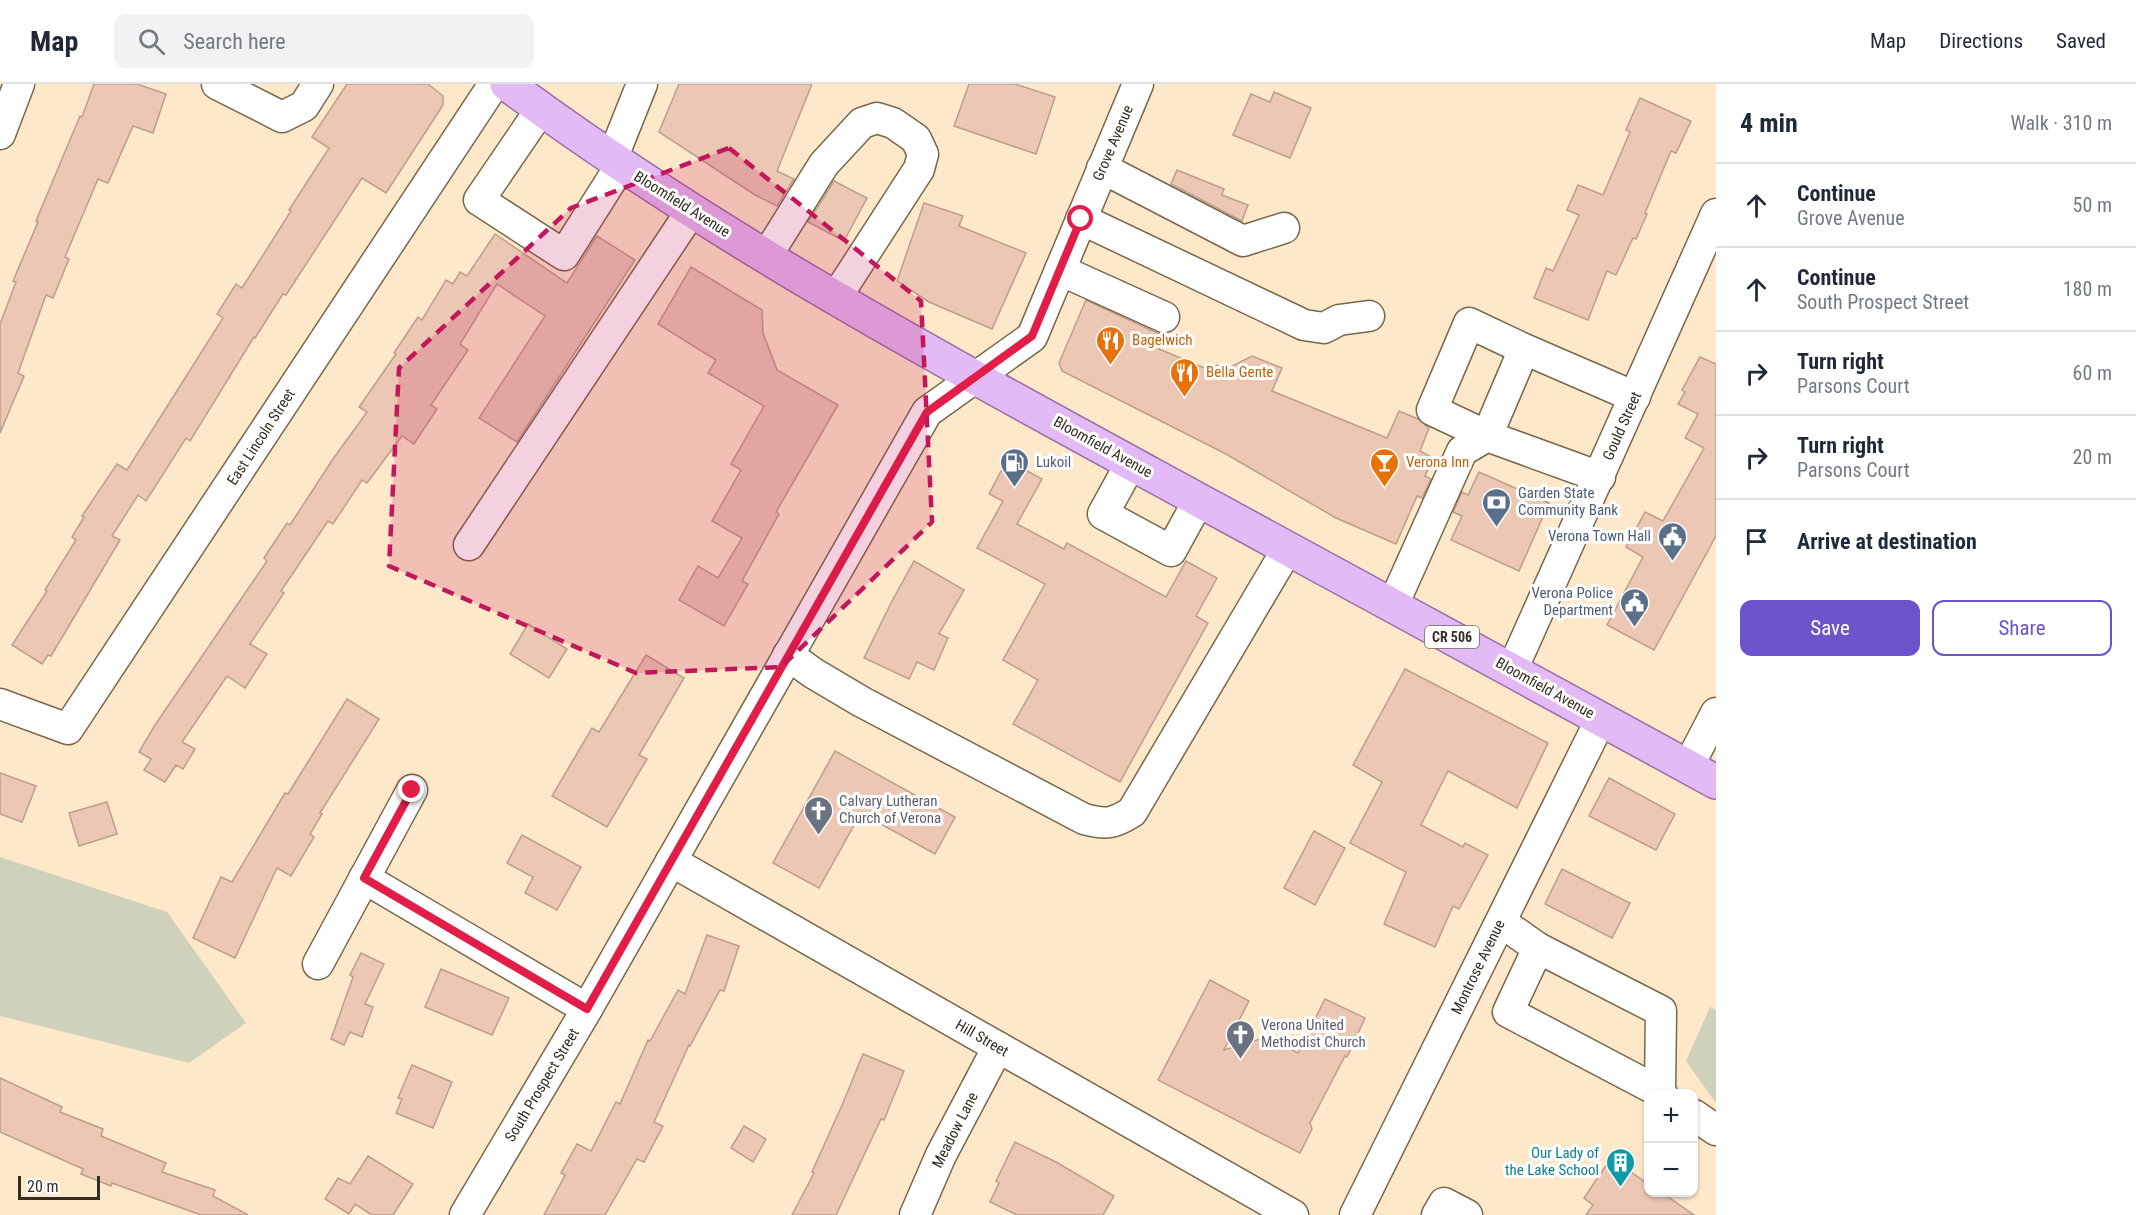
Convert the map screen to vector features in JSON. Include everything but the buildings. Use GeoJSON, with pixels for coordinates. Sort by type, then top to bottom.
{"type":"FeatureCollection","features":[{"type":"Feature","properties":{"kind":"main road","name":"Bloomfield Avenue"},"geometry":{"type":"LineString","coordinates":[[507,84],[617,162],[836,299],[974,377],[1702,775]]}},
{"type":"Feature","properties":{"kind":"street"},"geometry":{"type":"LineString","coordinates":[[0,134],[19,84]]}},
{"type":"Feature","properties":{"kind":"street"},"geometry":{"type":"LineString","coordinates":[[218,84],[282,117],[304,106],[318,84]]}},
{"type":"Feature","properties":{"kind":"street","name":"East Lincoln Street"},"geometry":{"type":"LineString","coordinates":[[0,704],[68,729],[494,84]]}},
{"type":"Feature","properties":{"kind":"street"},"geometry":{"type":"LineString","coordinates":[[541,109],[479,200],[564,255],[617,162],[642,84]]}},
{"type":"Feature","properties":{"kind":"street","name":"Grove Avenue"},"geometry":{"type":"LineString","coordinates":[[974,377],[1032,336],[1134,85]]}},
{"type":"Feature","properties":{"kind":"street"},"geometry":{"type":"LineString","coordinates":[[766,257],[824,164],[849,135],[862,123],[877,118],[893,123],[916,139],[923,154],[919,169],[836,299]]}},
{"type":"Feature","properties":{"kind":"street"},"geometry":{"type":"LineString","coordinates":[[1102,168],[1242,241],[1284,228]]}},
{"type":"Feature","properties":{"kind":"street"},"geometry":{"type":"LineString","coordinates":[[469,545],[692,210]]}},
{"type":"Feature","properties":{"kind":"street","name":"Gould Street"},"geometry":{"type":"LineString","coordinates":[[1512,670],[1635,397],[1709,252],[1716,214]]}},
{"type":"Feature","properties":{"kind":"street"},"geometry":{"type":"LineString","coordinates":[[1081,219],[1304,326],[1324,328],[1339,320],[1369,316]]}},
{"type":"Feature","properties":{"kind":"street"},"geometry":{"type":"LineString","coordinates":[[1060,270],[1164,317]]}},
{"type":"Feature","properties":{"kind":"street"},"geometry":{"type":"LineString","coordinates":[[1600,477],[1487,436],[1432,410],[1469,323],[1635,397]]}},
{"type":"Feature","properties":{"kind":"street"},"geometry":{"type":"LineString","coordinates":[[1393,605],[1462,451],[1487,436],[1524,349]]}},
{"type":"Feature","properties":{"kind":"street","name":"South Prospect Street"},"geometry":{"type":"LineString","coordinates":[[465,1215],[587,1009],[927,412],[974,377]]}},
{"type":"Feature","properties":{"kind":"street"},"geometry":{"type":"LineString","coordinates":[[1131,463],[1103,514],[1171,551],[1199,500]]}},
{"type":"Feature","properties":{"kind":"street"},"geometry":{"type":"LineString","coordinates":[[788,655],[862,702],[1084,819],[1102,824],[1117,822],[1132,812],[1288,548]]}},
{"type":"Feature","properties":{"kind":"street"},"geometry":{"type":"LineString","coordinates":[[1702,775],[1716,713]]}},
{"type":"Feature","properties":{"kind":"street","name":"Montrose Avenue"},"geometry":{"type":"LineString","coordinates":[[1355,1215],[1601,719]]}},
{"type":"Feature","properties":{"kind":"street"},"geometry":{"type":"LineString","coordinates":[[318,964],[412,790]]}},
{"type":"Feature","properties":{"kind":"street","name":"Hill Street"},"geometry":{"type":"LineString","coordinates":[[671,861],[1293,1215]]}},
{"type":"Feature","properties":{"kind":"street"},"geometry":{"type":"LineString","coordinates":[[364,878],[587,1009]]}},
{"type":"Feature","properties":{"kind":"street"},"geometry":{"type":"LineString","coordinates":[[1501,922],[1538,948],[1661,1011],[1661,1089]]}},
{"type":"Feature","properties":{"kind":"street"},"geometry":{"type":"LineString","coordinates":[[1538,948],[1508,1012],[1653,1089]]}},
{"type":"Feature","properties":{"kind":"street","name":"Meadow Lane"},"geometry":{"type":"LineString","coordinates":[[915,1215],[941,1155],[998,1047]]}},
{"type":"Feature","properties":{"kind":"street"},"geometry":{"type":"LineString","coordinates":[[1698,1118],[1716,1130]]}},
{"type":"Feature","properties":{"kind":"street"},"geometry":{"type":"LineString","coordinates":[[1437,1215],[1444,1203],[1467,1215]]}},
{"type":"Feature","properties":{"kind":"highlighted area"},"geometry":{"type":"Polygon","coordinates":[[[729,148],[921,301],[932,522],[781,667],[636,673],[389,566],[399,368],[571,208],[729,148]]]}},
{"type":"Feature","properties":{"kind":"green space"},"geometry":{"type":"Polygon","coordinates":[[[0,857],[167,912],[246,1023],[189,1063],[0,1016],[0,857]]]}},
{"type":"Feature","properties":{"kind":"green space"},"geometry":{"type":"Polygon","coordinates":[[[1710,1007],[1716,1010],[1716,1103],[1686,1061],[1710,1007]]]}},
{"type":"Feature","properties":{"kind":"place","name":"Bagelwich"},"geometry":{"type":"Point","coordinates":[1111,366]}},
{"type":"Feature","properties":{"kind":"place","name":"Bella Gente"},"geometry":{"type":"Point","coordinates":[1185,398]}},
{"type":"Feature","properties":{"kind":"place","name":"Lukoil"},"geometry":{"type":"Point","coordinates":[1015,488]}},
{"type":"Feature","properties":{"kind":"place","name":"Verona Inn"},"geometry":{"type":"Point","coordinates":[1385,488]}},
{"type":"Feature","properties":{"kind":"place","name":"Garden State Community Bank"},"geometry":{"type":"Point","coordinates":[1497,528]}},
{"type":"Feature","properties":{"kind":"place","name":"Verona Town Hall"},"geometry":{"type":"Point","coordinates":[1672,562]}},
{"type":"Feature","properties":{"kind":"place","name":"Verona Police Department"},"geometry":{"type":"Point","coordinates":[1634,628]}},
{"type":"Feature","properties":{"kind":"place","name":"Calvary Lutheran Church of Verona"},"geometry":{"type":"Point","coordinates":[818,836]}},
{"type":"Feature","properties":{"kind":"place","name":"Verona United Methodist Church"},"geometry":{"type":"Point","coordinates":[1240,1060]}},
{"type":"Feature","properties":{"kind":"place","name":"Our Lady of the Lake School"},"geometry":{"type":"Point","coordinates":[1620,1188]}},
{"type":"Feature","properties":{"kind":"route"},"geometry":{"type":"LineString","coordinates":[[412,790],[364,878],[587,1009],[927,412],[1032,336],[1081,219]]}}]}
